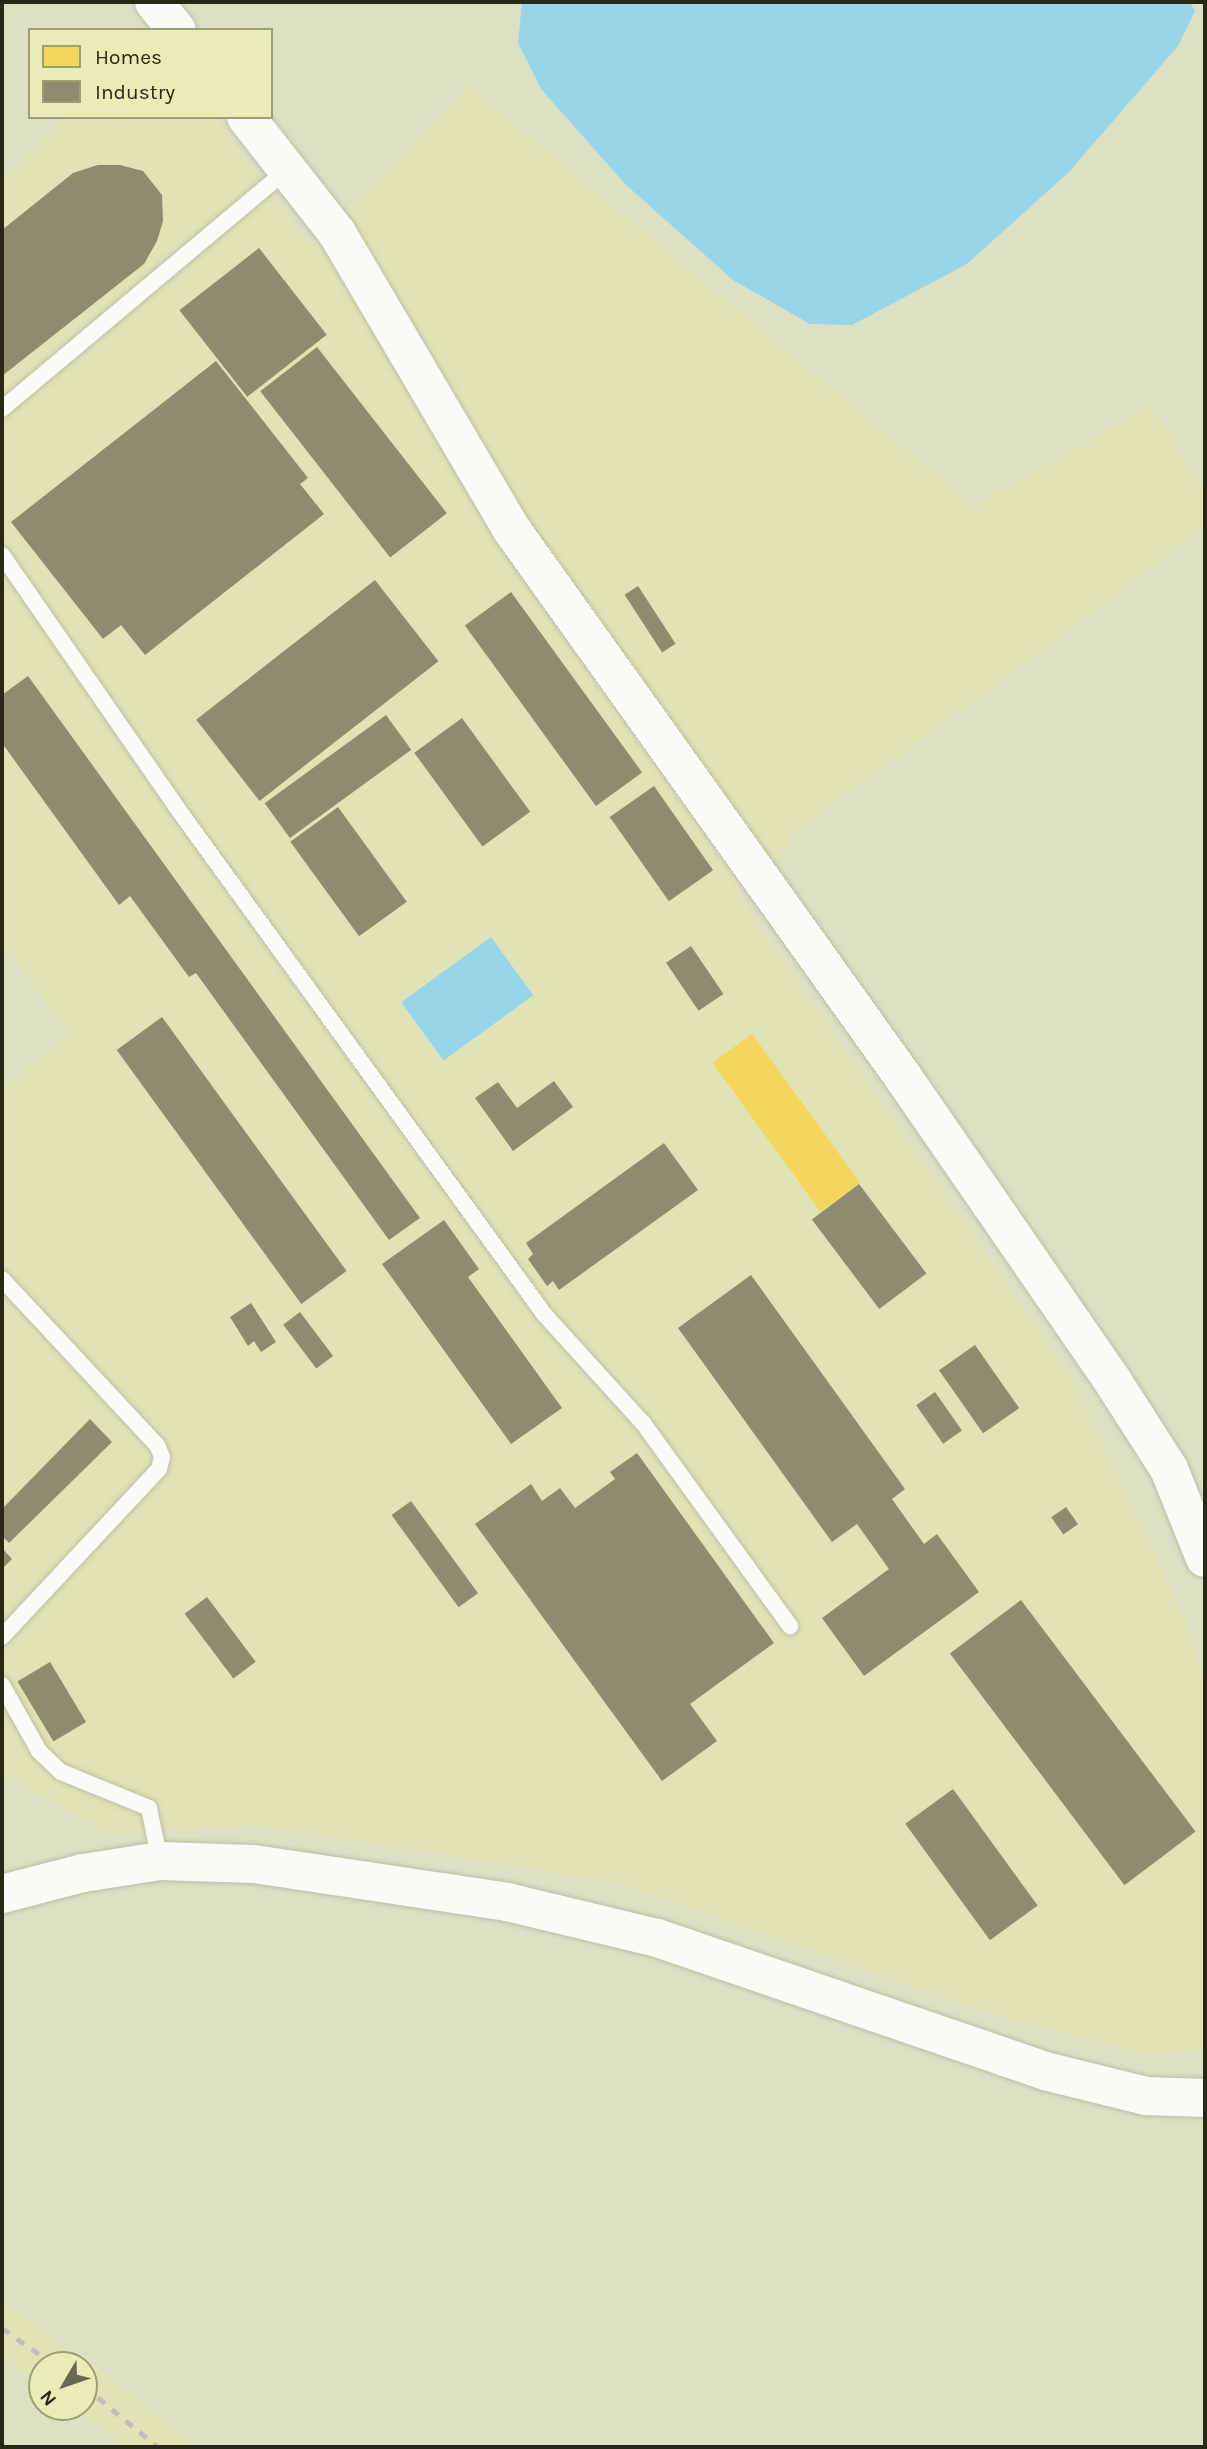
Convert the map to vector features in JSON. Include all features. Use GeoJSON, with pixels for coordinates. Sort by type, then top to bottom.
{"type":"FeatureCollection","features":[{"type":"Feature","properties":{"kind":"street"},"geometry":{"type":"LineString","coordinates":[[154,2],[175,28]]}},
{"type":"Feature","properties":{"kind":"street"},"geometry":{"type":"LineString","coordinates":[[248,119],[337,233],[512,530],[904,1077],[1112,1380],[1170,1469],[1205,1558]]}},
{"type":"Feature","properties":{"kind":"street"},"geometry":{"type":"LineString","coordinates":[[2,1894],[83,1873],[160,1861],[254,1864],[507,1902],[657,1938],[1049,2072],[1146,2096],[1205,2098]]}},
{"type":"Feature","properties":{"kind":"lane"},"geometry":{"type":"LineString","coordinates":[[2,409],[288,170]]}},
{"type":"Feature","properties":{"kind":"lane"},"geometry":{"type":"LineString","coordinates":[[2,555],[180,812],[544,1314],[643,1423],[790,1626]]}},
{"type":"Feature","properties":{"kind":"lane"},"geometry":{"type":"LineString","coordinates":[[2,1279],[157,1445],[162,1457],[159,1469],[2,1637]]}},
{"type":"Feature","properties":{"kind":"lane"},"geometry":{"type":"LineString","coordinates":[[2,1685],[39,1751],[61,1772],[149,1808],[160,1861]]}},
{"type":"Feature","properties":{"kind":"shaded area"},"geometry":{"type":"Polygon","coordinates":[[[469,86],[974,506],[1152,405],[1205,493],[1205,526],[1063,636],[787,837],[791,847],[736,891],[1070,1375],[1192,1635],[1205,1688],[1205,2049],[1146,2054],[987,2012],[623,1884],[260,1825],[113,1834],[2,1775],[2,1088],[68,1033],[2,943],[2,180],[64,119],[217,119],[311,246],[469,86]]]}},
{"type":"Feature","properties":{"kind":"shaded area"},"geometry":{"type":"Polygon","coordinates":[[[2,2302],[73,2351],[28,2351],[28,2375],[2,2356],[2,2302]]]}},
{"type":"Feature","properties":{"kind":"shaded area"},"geometry":{"type":"Polygon","coordinates":[[[98,2368],[194,2447],[122,2447],[91,2421],[98,2421],[98,2368]]]}},
{"type":"Feature","properties":{"kind":"water"},"geometry":{"type":"Polygon","coordinates":[[[522,2],[1190,2],[1195,11],[1178,46],[1068,173],[967,264],[852,325],[810,324],[733,280],[625,184],[541,89],[518,43],[522,2]]]}},
{"type":"Feature","properties":{"kind":"water"},"geometry":{"type":"Polygon","coordinates":[[[491,937],[533,995],[444,1060],[401,1002],[491,937]]]}},
{"type":"Feature","properties":{"kind":"building: Homes"},"geometry":{"type":"Polygon","coordinates":[[[752,1034],[860,1183],[821,1212],[712,1063],[752,1034]]]}},
{"type":"Feature","properties":{"kind":"building: Industry"},"geometry":{"type":"Polygon","coordinates":[[[98,165],[120,165],[143,171],[162,195],[163,221],[157,241],[144,264],[2,376],[2,230],[73,173],[98,165]]]}},
{"type":"Feature","properties":{"kind":"building: Industry"},"geometry":{"type":"Polygon","coordinates":[[[259,248],[327,335],[247,397],[179,310],[259,248]]]}},
{"type":"Feature","properties":{"kind":"building: Industry"},"geometry":{"type":"Polygon","coordinates":[[[317,347],[447,513],[390,558],[260,391],[317,347]]]}},
{"type":"Feature","properties":{"kind":"building: Industry"},"geometry":{"type":"Polygon","coordinates":[[[216,361],[308,478],[300,484],[324,514],[145,655],[121,625],[103,639],[11,522],[216,361]]]}},
{"type":"Feature","properties":{"kind":"building: Industry"},"geometry":{"type":"Polygon","coordinates":[[[375,580],[438,661],[260,801],[196,720],[375,580]]]}},
{"type":"Feature","properties":{"kind":"building: Industry"},"geometry":{"type":"Polygon","coordinates":[[[638,586],[676,644],[662,653],[625,595],[638,586]]]}},
{"type":"Feature","properties":{"kind":"building: Industry"},"geometry":{"type":"Polygon","coordinates":[[[511,592],[642,772],[596,806],[465,626],[511,592]]]}},
{"type":"Feature","properties":{"kind":"building: Industry"},"geometry":{"type":"Polygon","coordinates":[[[28,676],[420,1218],[389,1240],[196,973],[189,977],[130,896],[119,905],[2,743],[2,695],[28,676]]]}},
{"type":"Feature","properties":{"kind":"building: Industry"},"geometry":{"type":"Polygon","coordinates":[[[386,715],[411,750],[290,838],[265,803],[386,715]]]}},
{"type":"Feature","properties":{"kind":"building: Industry"},"geometry":{"type":"Polygon","coordinates":[[[462,718],[530,812],[482,847],[414,753],[462,718]]]}},
{"type":"Feature","properties":{"kind":"building: Industry"},"geometry":{"type":"Polygon","coordinates":[[[654,786],[713,870],[669,901],[610,817],[654,786]]]}},
{"type":"Feature","properties":{"kind":"building: Industry"},"geometry":{"type":"Polygon","coordinates":[[[338,807],[407,902],[359,936],[290,842],[338,807]]]}},
{"type":"Feature","properties":{"kind":"building: Industry"},"geometry":{"type":"Polygon","coordinates":[[[691,946],[723,994],[699,1011],[666,963],[691,946]]]}},
{"type":"Feature","properties":{"kind":"building: Industry"},"geometry":{"type":"Polygon","coordinates":[[[162,1017],[347,1271],[301,1304],[117,1050],[162,1017]]]}},
{"type":"Feature","properties":{"kind":"building: Industry"},"geometry":{"type":"Polygon","coordinates":[[[554,1081],[573,1107],[513,1151],[475,1098],[498,1082],[517,1108],[554,1081]]]}},
{"type":"Feature","properties":{"kind":"building: Industry"},"geometry":{"type":"Polygon","coordinates":[[[664,1143],[698,1190],[559,1290],[553,1281],[547,1286],[528,1259],[533,1254],[526,1243],[664,1143]]]}},
{"type":"Feature","properties":{"kind":"building: Industry"},"geometry":{"type":"Polygon","coordinates":[[[859,1184],[926,1273],[879,1309],[812,1220],[859,1184]]]}},
{"type":"Feature","properties":{"kind":"building: Industry"},"geometry":{"type":"Polygon","coordinates":[[[444,1220],[479,1269],[468,1277],[562,1408],[511,1444],[382,1264],[444,1220]]]}},
{"type":"Feature","properties":{"kind":"building: Industry"},"geometry":{"type":"Polygon","coordinates":[[[751,1275],[905,1489],[892,1499],[924,1544],[937,1534],[979,1592],[864,1676],[822,1618],[889,1569],[857,1524],[832,1542],[678,1328],[751,1275]]]}},
{"type":"Feature","properties":{"kind":"building: Industry"},"geometry":{"type":"Polygon","coordinates":[[[251,1303],[276,1342],[261,1352],[254,1341],[248,1346],[230,1317],[251,1303]]]}},
{"type":"Feature","properties":{"kind":"building: Industry"},"geometry":{"type":"Polygon","coordinates":[[[300,1312],[333,1356],[316,1369],[283,1325],[300,1312]]]}},
{"type":"Feature","properties":{"kind":"building: Industry"},"geometry":{"type":"Polygon","coordinates":[[[975,1345],[1019,1408],[983,1433],[939,1370],[975,1345]]]}},
{"type":"Feature","properties":{"kind":"building: Industry"},"geometry":{"type":"Polygon","coordinates":[[[935,1392],[962,1431],[943,1444],[916,1405],[935,1392]]]}},
{"type":"Feature","properties":{"kind":"building: Industry"},"geometry":{"type":"Polygon","coordinates":[[[90,1419],[112,1442],[9,1543],[2,1536],[2,1509],[90,1419]]]}},
{"type":"Feature","properties":{"kind":"building: Industry"},"geometry":{"type":"Polygon","coordinates":[[[637,1453],[774,1643],[690,1704],[717,1741],[662,1781],[475,1524],[531,1484],[542,1501],[560,1488],[575,1508],[615,1479],[610,1472],[637,1453]]]}},
{"type":"Feature","properties":{"kind":"building: Industry"},"geometry":{"type":"Polygon","coordinates":[[[411,1501],[478,1593],[459,1607],[392,1515],[411,1501]]]}},
{"type":"Feature","properties":{"kind":"building: Industry"},"geometry":{"type":"Polygon","coordinates":[[[1066,1507],[1078,1524],[1063,1535],[1051,1517],[1066,1507]]]}},
{"type":"Feature","properties":{"kind":"building: Industry"},"geometry":{"type":"Polygon","coordinates":[[[2,1548],[12,1559],[2,1569],[2,1548]]]}},
{"type":"Feature","properties":{"kind":"building: Industry"},"geometry":{"type":"Polygon","coordinates":[[[207,1597],[256,1662],[233,1679],[185,1614],[207,1597]]]}},
{"type":"Feature","properties":{"kind":"building: Industry"},"geometry":{"type":"Polygon","coordinates":[[[1021,1600],[1196,1832],[1124,1885],[950,1654],[1021,1600]]]}},
{"type":"Feature","properties":{"kind":"building: Industry"},"geometry":{"type":"Polygon","coordinates":[[[50,1662],[86,1722],[53,1742],[17,1682],[50,1662]]]}},
{"type":"Feature","properties":{"kind":"building: Industry"},"geometry":{"type":"Polygon","coordinates":[[[953,1789],[1038,1905],[990,1940],[905,1824],[953,1789]]]}},
{"type":"Feature","properties":{"kind":"railway"},"geometry":{"type":"LineString","coordinates":[[2,2328],[35,2351]]}},
{"type":"Feature","properties":{"kind":"railway"},"geometry":{"type":"LineString","coordinates":[[98,2398],[158,2447]]}}]}
